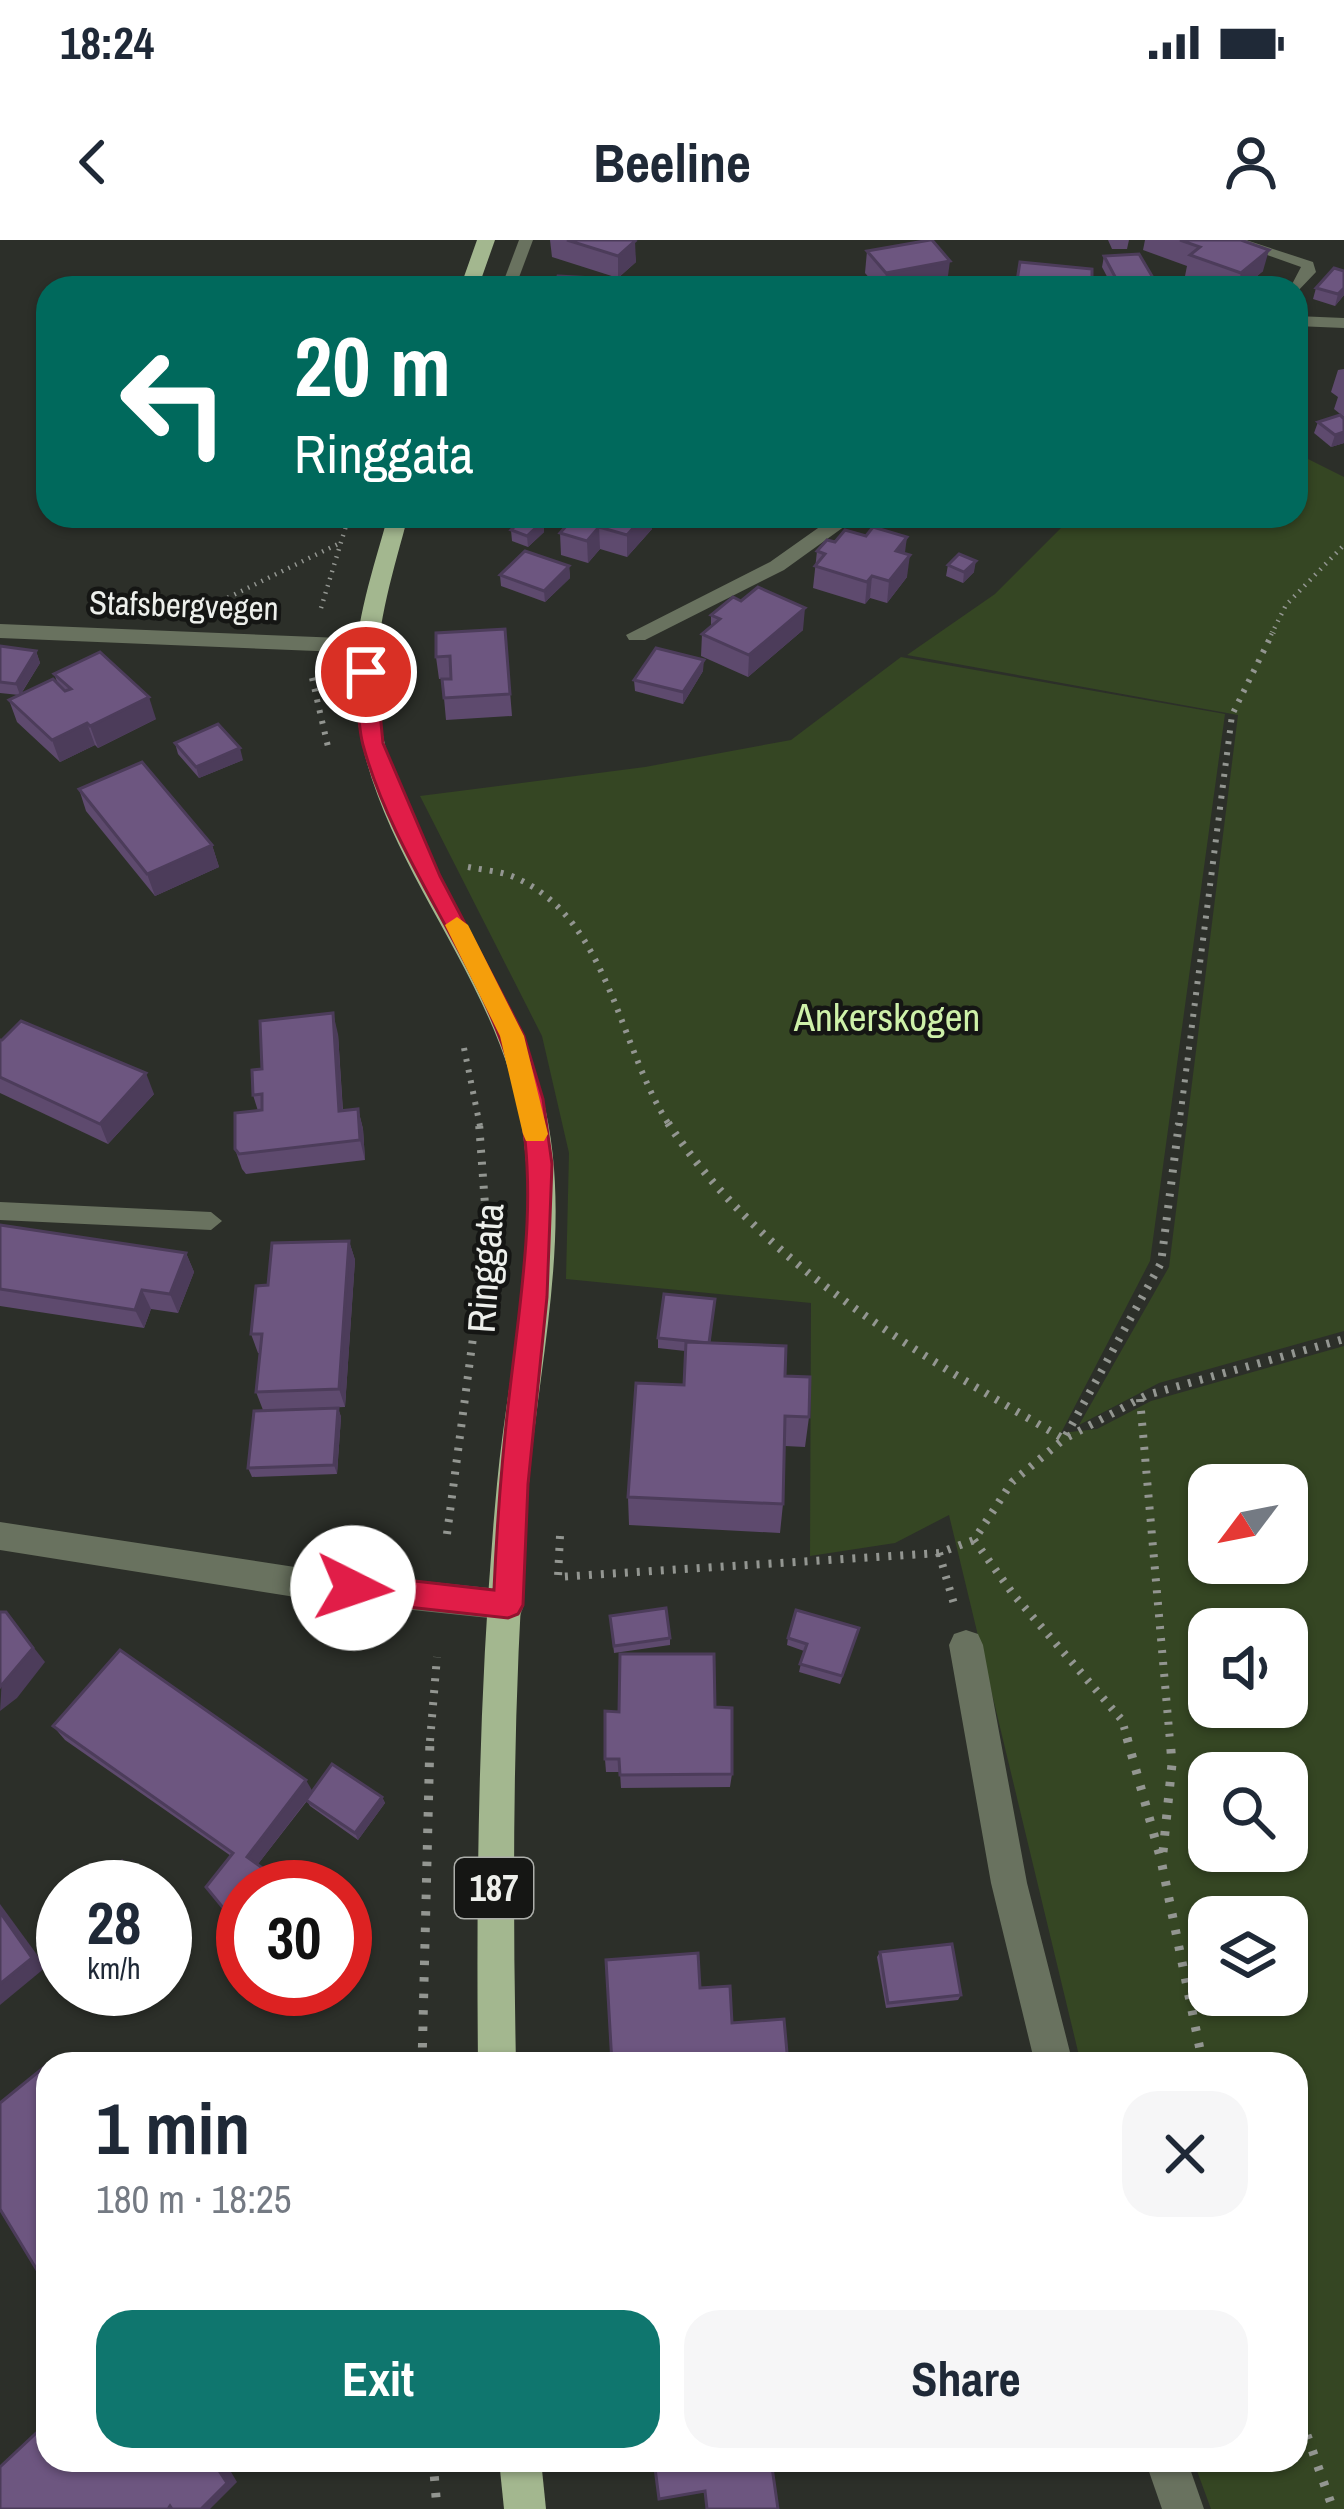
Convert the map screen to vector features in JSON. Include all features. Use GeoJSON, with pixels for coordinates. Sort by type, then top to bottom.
{"type":"FeatureCollection","features":[{"type":"Feature","properties":{"kind":"main road"},"geometry":{"type":"LineString","coordinates":[[473,276],[486,240]]}},
{"type":"Feature","properties":{"kind":"main road","name":"Ringgata"},"geometry":{"type":"LineString","coordinates":[[395,528],[367,646],[366,697],[373,743],[429,876],[512,1036],[530,1099],[539,1164],[534,1297],[513,1484],[493,1850],[497,2052]]}},
{"type":"Feature","properties":{"kind":"main road"},"geometry":{"type":"LineString","coordinates":[[521,2472],[525,2509]]}},
{"type":"Feature","properties":{"kind":"street"},"geometry":{"type":"LineString","coordinates":[[1308,321],[1344,322]]}},
{"type":"Feature","properties":{"kind":"street"},"geometry":{"type":"LineString","coordinates":[[637,635],[777,566],[832,528]]}},
{"type":"Feature","properties":{"kind":"street","name":"Stafsbergvegen"},"geometry":{"type":"LineString","coordinates":[[0,631],[367,646]]}},
{"type":"Feature","properties":{"kind":"street"},"geometry":{"type":"LineString","coordinates":[[0,1536],[308,1584],[508,1605]]}},
{"type":"Feature","properties":{"kind":"street"},"geometry":{"type":"LineString","coordinates":[[967,1646],[1009,1883],[1051,2052]]}},
{"type":"Feature","properties":{"kind":"street"},"geometry":{"type":"LineString","coordinates":[[1170,2472],[1183,2509]]}},
{"type":"Feature","properties":{"kind":"lane"},"geometry":{"type":"LineString","coordinates":[[512,276],[526,240]]}},
{"type":"Feature","properties":{"kind":"lane"},"geometry":{"type":"LineString","coordinates":[[1232,240],[1308,265],[1306,276]]}},
{"type":"Feature","properties":{"kind":"lane"},"geometry":{"type":"LineString","coordinates":[[0,1211],[211,1221]]}},
{"type":"Feature","properties":{"kind":"path"},"geometry":{"type":"LineString","coordinates":[[318,621],[344,528]]}},
{"type":"Feature","properties":{"kind":"path"},"geometry":{"type":"LineString","coordinates":[[207,607],[338,544]]}},
{"type":"Feature","properties":{"kind":"path"},"geometry":{"type":"LineString","coordinates":[[1064,1439],[1161,1263],[1232,716],[1286,605],[1344,545]]}},
{"type":"Feature","properties":{"kind":"path"},"geometry":{"type":"LineString","coordinates":[[458,867],[488,868],[525,883],[570,918],[588,944],[653,1102],[726,1201],[964,1383],[1064,1439]]}},
{"type":"Feature","properties":{"kind":"path"},"geometry":{"type":"LineString","coordinates":[[447,1534],[488,1232],[483,1144],[457,1032]]}},
{"type":"Feature","properties":{"kind":"path"},"geometry":{"type":"LineString","coordinates":[[562,1514],[558,1577],[939,1553],[974,1540],[997,1495],[1036,1456],[1064,1439],[1140,1399],[1344,1339]]}},
{"type":"Feature","properties":{"kind":"path"},"geometry":{"type":"LineString","coordinates":[[1140,1399],[1172,1764],[1161,1860]]}},
{"type":"Feature","properties":{"kind":"path"},"geometry":{"type":"LineString","coordinates":[[974,1540],[1013,1594],[1122,1720],[1161,1860],[1201,2052]]}},
{"type":"Feature","properties":{"kind":"path"},"geometry":{"type":"LineString","coordinates":[[422,2052],[427,1770],[437,1657]]}},
{"type":"Feature","properties":{"kind":"path"},"geometry":{"type":"LineString","coordinates":[[1308,2438],[1333,2509]]}},
{"type":"Feature","properties":{"kind":"path"},"geometry":{"type":"LineString","coordinates":[[434,2472],[437,2509]]}},
{"type":"Feature","properties":{"kind":"green space"},"geometry":{"type":"Polygon","coordinates":[[[1308,459],[1344,477],[1344,1331],[1159,1383],[1079,1425],[1169,1267],[1238,715],[907,655],[995,594],[1061,528],[1308,528],[1308,459]]]}},
{"type":"Feature","properties":{"kind":"green space","name":"Ankerskogen"},"geometry":{"type":"Polygon","coordinates":[[[901,657],[1225,714],[1150,1261],[1061,1433],[1097,1429],[1151,1401],[1344,1346],[1344,2509],[1211,2509],[1197,2472],[1308,2472],[1308,2052],[1078,2052],[949,1515],[895,1543],[810,1556],[811,1303],[566,1279],[569,1153],[542,1036],[420,796],[645,767],[791,740],[901,657]]]}},
{"type":"Feature","properties":{"kind":"building"},"geometry":{"type":"Polygon","coordinates":[[[567,240],[633,240],[635,241],[618,256],[567,240]]]}},
{"type":"Feature","properties":{"kind":"building"},"geometry":{"type":"Polygon","coordinates":[[[932,240],[950,261],[886,273],[867,251],[932,240]]]}},
{"type":"Feature","properties":{"kind":"building"},"geometry":{"type":"Polygon","coordinates":[[[1180,240],[1241,240],[1269,250],[1241,273],[1190,255],[1200,247],[1180,240]]]}},
{"type":"Feature","properties":{"kind":"building"},"geometry":{"type":"Polygon","coordinates":[[[1139,254],[1152,276],[1115,276],[1104,256],[1139,254]]]}},
{"type":"Feature","properties":{"kind":"building"},"geometry":{"type":"Polygon","coordinates":[[[1020,262],[1092,269],[1092,276],[1018,276],[1020,262]]]}},
{"type":"Feature","properties":{"kind":"building"},"geometry":{"type":"Polygon","coordinates":[[[1334,268],[1344,271],[1344,288],[1338,294],[1316,288],[1334,268]]]}},
{"type":"Feature","properties":{"kind":"building"},"geometry":{"type":"Polygon","coordinates":[[[1340,415],[1344,432],[1335,435],[1318,422],[1340,415]]]}},
{"type":"Feature","properties":{"kind":"building"},"geometry":{"type":"Polygon","coordinates":[[[513,528],[536,528],[527,536],[513,528]]]}},
{"type":"Feature","properties":{"kind":"building"},"geometry":{"type":"Polygon","coordinates":[[[564,528],[598,528],[587,541],[560,533],[564,528]]]}},
{"type":"Feature","properties":{"kind":"building"},"geometry":{"type":"Polygon","coordinates":[[[602,528],[633,528],[627,535],[602,528]]]}},
{"type":"Feature","properties":{"kind":"building"},"geometry":{"type":"Polygon","coordinates":[[[876,528],[907,537],[896,551],[910,555],[889,581],[872,576],[867,582],[815,566],[825,554],[817,551],[827,540],[835,542],[845,530],[866,536],[876,528]]]}},
{"type":"Feature","properties":{"kind":"building"},"geometry":{"type":"Polygon","coordinates":[[[525,551],[569,566],[544,591],[500,575],[525,551]]]}},
{"type":"Feature","properties":{"kind":"building"},"geometry":{"type":"Polygon","coordinates":[[[959,554],[976,561],[964,572],[948,565],[959,554]]]}},
{"type":"Feature","properties":{"kind":"building"},"geometry":{"type":"Polygon","coordinates":[[[758,587],[805,608],[749,655],[702,634],[720,619],[711,615],[733,597],[741,601],[758,587]]]}},
{"type":"Feature","properties":{"kind":"building"},"geometry":{"type":"Polygon","coordinates":[[[505,629],[510,694],[444,698],[442,679],[451,679],[450,656],[436,657],[436,633],[505,629]]]}},
{"type":"Feature","properties":{"kind":"building"},"geometry":{"type":"Polygon","coordinates":[[[0,646],[36,651],[16,684],[0,682],[0,646]]]}},
{"type":"Feature","properties":{"kind":"building"},"geometry":{"type":"Polygon","coordinates":[[[656,648],[704,660],[683,692],[634,680],[656,648]]]}},
{"type":"Feature","properties":{"kind":"building"},"geometry":{"type":"Polygon","coordinates":[[[100,652],[149,697],[52,740],[9,700],[53,679],[65,691],[71,689],[54,674],[100,652]]]}},
{"type":"Feature","properties":{"kind":"building"},"geometry":{"type":"Polygon","coordinates":[[[218,724],[240,748],[196,767],[175,743],[218,724]]]}},
{"type":"Feature","properties":{"kind":"building"},"geometry":{"type":"Polygon","coordinates":[[[142,762],[212,845],[147,874],[79,789],[142,762]]]}},
{"type":"Feature","properties":{"kind":"building"},"geometry":{"type":"Polygon","coordinates":[[[333,1013],[339,1111],[358,1109],[360,1140],[239,1154],[235,1113],[262,1110],[262,1094],[253,1095],[252,1070],[262,1069],[260,1021],[333,1013]]]}},
{"type":"Feature","properties":{"kind":"building"},"geometry":{"type":"Polygon","coordinates":[[[21,1021],[146,1073],[100,1124],[0,1077],[0,1040],[21,1021]]]}},
{"type":"Feature","properties":{"kind":"building"},"geometry":{"type":"Polygon","coordinates":[[[0,1225],[186,1253],[170,1294],[142,1290],[135,1310],[0,1289],[0,1225]]]}},
{"type":"Feature","properties":{"kind":"building"},"geometry":{"type":"Polygon","coordinates":[[[349,1241],[339,1389],[256,1392],[262,1334],[251,1334],[256,1286],[268,1285],[272,1243],[349,1241]]]}},
{"type":"Feature","properties":{"kind":"building"},"geometry":{"type":"Polygon","coordinates":[[[664,1294],[715,1299],[709,1343],[658,1338],[664,1294]]]}},
{"type":"Feature","properties":{"kind":"building"},"geometry":{"type":"Polygon","coordinates":[[[686,1342],[786,1346],[785,1376],[810,1377],[809,1417],[785,1416],[783,1504],[628,1497],[636,1383],[684,1385],[686,1342]]]}},
{"type":"Feature","properties":{"kind":"building"},"geometry":{"type":"Polygon","coordinates":[[[338,1408],[334,1465],[248,1468],[254,1411],[338,1408]]]}},
{"type":"Feature","properties":{"kind":"building"},"geometry":{"type":"Polygon","coordinates":[[[666,1608],[670,1638],[614,1646],[610,1616],[666,1608]]]}},
{"type":"Feature","properties":{"kind":"building"},"geometry":{"type":"Polygon","coordinates":[[[796,1610],[859,1628],[842,1676],[800,1664],[807,1644],[788,1638],[796,1610]]]}},
{"type":"Feature","properties":{"kind":"building"},"geometry":{"type":"Polygon","coordinates":[[[0,1612],[6,1612],[33,1648],[0,1687],[0,1612]]]}},
{"type":"Feature","properties":{"kind":"building"},"geometry":{"type":"Polygon","coordinates":[[[120,1650],[306,1780],[247,1857],[251,1860],[227,1860],[233,1853],[53,1726],[120,1650]]]}},
{"type":"Feature","properties":{"kind":"building"},"geometry":{"type":"Polygon","coordinates":[[[620,1654],[714,1654],[715,1707],[732,1708],[732,1774],[620,1775],[619,1759],[605,1759],[605,1711],[619,1712],[620,1654]]]}},
{"type":"Feature","properties":{"kind":"building"},"geometry":{"type":"Polygon","coordinates":[[[332,1764],[382,1797],[355,1833],[306,1800],[332,1764]]]}},
{"type":"Feature","properties":{"kind":"building"},"geometry":{"type":"Polygon","coordinates":[[[216,1874],[216,1899],[206,1887],[216,1874]]]}},
{"type":"Feature","properties":{"kind":"building"},"geometry":{"type":"Polygon","coordinates":[[[0,1912],[32,1958],[0,1984],[0,1912]]]}},
{"type":"Feature","properties":{"kind":"building"},"geometry":{"type":"Polygon","coordinates":[[[952,1944],[961,1995],[888,2003],[880,1952],[952,1944]]]}},
{"type":"Feature","properties":{"kind":"building"},"geometry":{"type":"Polygon","coordinates":[[[698,1953],[700,1988],[730,1986],[732,2023],[784,2019],[787,2052],[611,2052],[606,1960],[698,1953]]]}},
{"type":"Feature","properties":{"kind":"building"},"geometry":{"type":"Polygon","coordinates":[[[36,2074],[36,2268],[0,2209],[0,2103],[36,2074]]]}},
{"type":"Feature","properties":{"kind":"building"},"geometry":{"type":"Polygon","coordinates":[[[36,2433],[36,2472],[220,2472],[227,2483],[201,2509],[0,2509],[0,2467],[36,2433]]]}},
{"type":"Feature","properties":{"kind":"building"},"geometry":{"type":"Polygon","coordinates":[[[656,2472],[773,2472],[778,2509],[707,2509],[705,2491],[659,2499],[656,2472]]]}},
{"type":"Feature","properties":{"kind":"slow traffic"},"geometry":{"type":"LineString","coordinates":[[457,925],[512,1036],[535,1134]]}},
{"type":"Feature","properties":{"kind":"route"},"geometry":{"type":"LineString","coordinates":[[353,1588],[442,1594],[508,1605],[513,1484],[534,1297],[539,1164],[530,1099],[512,1036],[394,801],[373,743],[366,672]]}}]}
